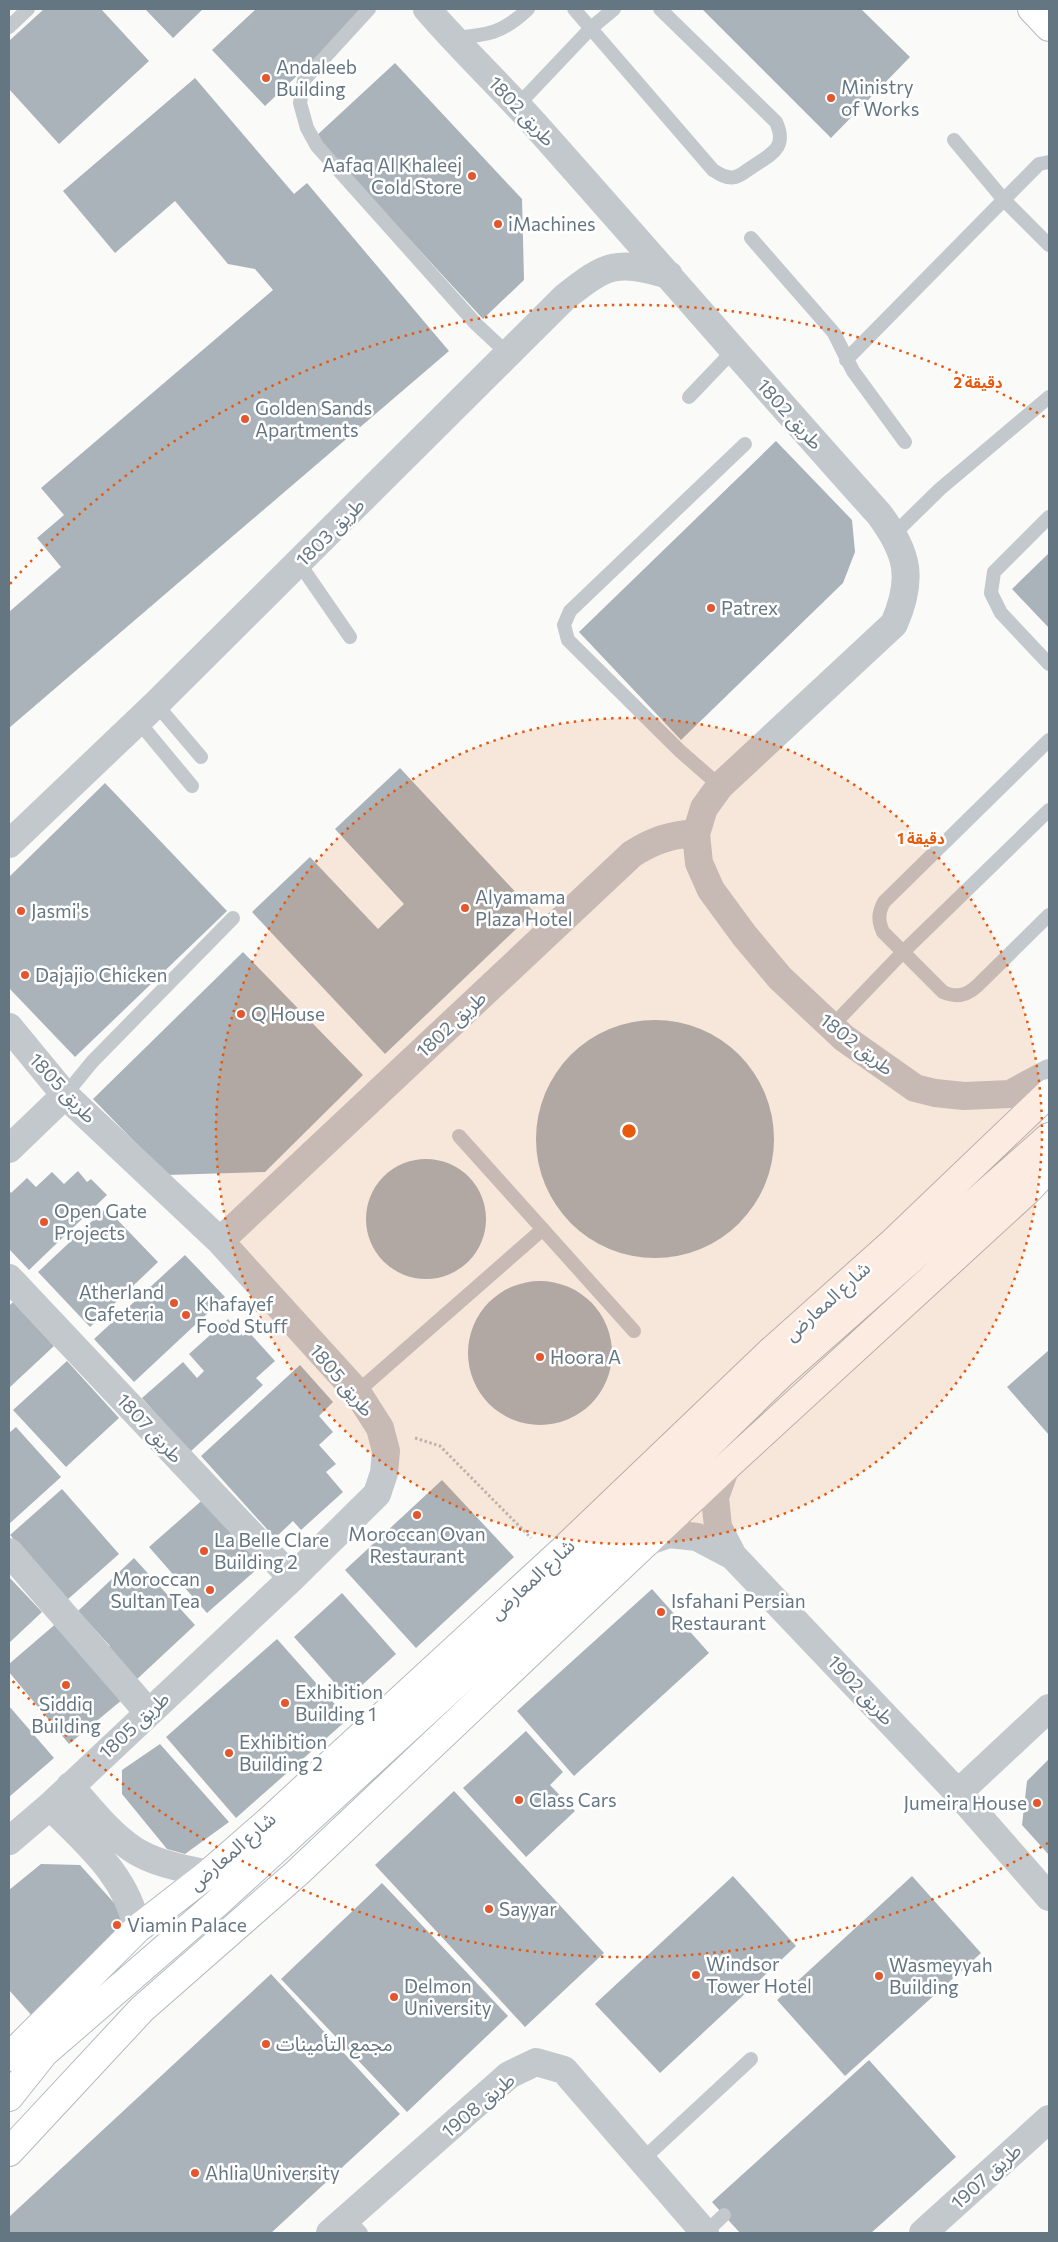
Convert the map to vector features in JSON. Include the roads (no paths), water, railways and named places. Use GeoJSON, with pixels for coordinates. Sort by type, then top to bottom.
{"type":"FeatureCollection","features":[{"type":"Feature","properties":{"kind":"main road"},"geometry":{"type":"LineString","coordinates":[[1032,9],[1049,27]]}},
{"type":"Feature","properties":{"kind":"main road","name":"شارع المعارض"},"geometry":{"type":"LineString","coordinates":[[9,2058],[137,1929],[208,1874],[562,1551],[769,1353],[890,1245],[1049,1094]]}},
{"type":"Feature","properties":{"kind":"main road","name":"شارع المعارض"},"geometry":{"type":"LineString","coordinates":[[9,2097],[44,2053],[216,1904],[578,1572],[781,1374],[1049,1137]]}},
{"type":"Feature","properties":{"kind":"main road"},"geometry":{"type":"LineString","coordinates":[[9,2152],[142,2010],[297,1873],[726,1467],[1027,1191],[1049,1168]]}},
{"type":"Feature","properties":{"kind":"street","name":"طريق 1802"},"geometry":{"type":"LineString","coordinates":[[427,9],[452,38],[518,105],[669,275],[733,351],[879,514],[894,534],[900,547],[905,566],[906,587],[902,606],[894,624],[720,786],[704,808],[696,834],[698,863],[712,890],[744,935],[780,978],[844,1038],[915,1088],[935,1094],[964,1096],[1010,1094],[1049,1073]]}},
{"type":"Feature","properties":{"kind":"street","name":"طريق 1803"},"geometry":{"type":"LineString","coordinates":[[9,844],[147,713],[565,297],[594,274],[613,266],[640,267],[669,275]]}},
{"type":"Feature","properties":{"kind":"street","name":"طريق 1802"},"geometry":{"type":"LineString","coordinates":[[220,1241],[632,854],[647,844],[664,838],[682,833],[696,834]]}},
{"type":"Feature","properties":{"kind":"street","name":"طريق 1805"},"geometry":{"type":"LineString","coordinates":[[9,1027],[65,1095],[220,1241],[357,1392],[380,1428],[386,1451],[384,1473],[377,1494],[292,1578],[50,1806],[10,1839]]}},
{"type":"Feature","properties":{"kind":"street"},"geometry":{"type":"LineString","coordinates":[[9,1149],[65,1095]]}},
{"type":"Feature","properties":{"kind":"street","name":"طريق 1807"},"geometry":{"type":"LineString","coordinates":[[9,1278],[292,1578]]}},
{"type":"Feature","properties":{"kind":"street","name":"طريق 1902"},"geometry":{"type":"LineString","coordinates":[[726,1467],[716,1496],[718,1528],[733,1556],[958,1794],[1049,1897]]}},
{"type":"Feature","properties":{"kind":"street"},"geometry":{"type":"LineString","coordinates":[[646,1542],[669,1534],[697,1537],[733,1556]]}},
{"type":"Feature","properties":{"kind":"street"},"geometry":{"type":"LineString","coordinates":[[9,1552],[148,1712]]}},
{"type":"Feature","properties":{"kind":"street"},"geometry":{"type":"LineString","coordinates":[[958,1794],[1049,1708]]}},
{"type":"Feature","properties":{"kind":"street"},"geometry":{"type":"LineString","coordinates":[[70,1786],[116,1836],[134,1850],[154,1860],[208,1874]]}},
{"type":"Feature","properties":{"kind":"street"},"geometry":{"type":"LineString","coordinates":[[50,1806],[113,1872],[125,1890],[133,1909],[137,1929]]}},
{"type":"Feature","properties":{"kind":"street","name":"طريق 1908"},"geometry":{"type":"LineString","coordinates":[[346,2228],[509,2075],[536,2062],[564,2070],[642,2160],[714,2224]]}},
{"type":"Feature","properties":{"kind":"street","name":"طريق 1907"},"geometry":{"type":"LineString","coordinates":[[923,2233],[1049,2120]]}},
{"type":"Feature","properties":{"kind":"lane"},"geometry":{"type":"LineString","coordinates":[[9,27],[28,9]]}},
{"type":"Feature","properties":{"kind":"lane"},"geometry":{"type":"LineString","coordinates":[[369,9],[304,80],[300,103],[307,128],[317,146],[476,324],[508,354]]}},
{"type":"Feature","properties":{"kind":"lane"},"geometry":{"type":"LineString","coordinates":[[452,38],[490,34],[508,25],[528,9]]}},
{"type":"Feature","properties":{"kind":"lane"},"geometry":{"type":"LineString","coordinates":[[574,9],[713,170],[728,177],[736,177],[776,150],[780,139],[776,122],[660,9]]}},
{"type":"Feature","properties":{"kind":"lane"},"geometry":{"type":"LineString","coordinates":[[518,105],[591,28],[614,9]]}},
{"type":"Feature","properties":{"kind":"lane"},"geometry":{"type":"LineString","coordinates":[[954,140],[1004,200],[1049,245]]}},
{"type":"Feature","properties":{"kind":"lane"},"geometry":{"type":"LineString","coordinates":[[846,360],[1039,164],[1049,162]]}},
{"type":"Feature","properties":{"kind":"lane"},"geometry":{"type":"LineString","coordinates":[[751,238],[834,333],[846,360],[905,442]]}},
{"type":"Feature","properties":{"kind":"lane"},"geometry":{"type":"LineString","coordinates":[[689,397],[733,351]]}},
{"type":"Feature","properties":{"kind":"lane"},"geometry":{"type":"LineString","coordinates":[[894,534],[940,489],[1049,397]]}},
{"type":"Feature","properties":{"kind":"lane"},"geometry":{"type":"LineString","coordinates":[[720,786],[680,751],[568,640],[564,625],[570,611],[745,444]]}},
{"type":"Feature","properties":{"kind":"lane"},"geometry":{"type":"LineString","coordinates":[[1049,517],[994,572],[991,582],[991,594],[1001,613],[1049,664]]}},
{"type":"Feature","properties":{"kind":"lane"},"geometry":{"type":"LineString","coordinates":[[299,563],[350,636]]}},
{"type":"Feature","properties":{"kind":"lane"},"geometry":{"type":"LineString","coordinates":[[147,713],[201,757]]}},
{"type":"Feature","properties":{"kind":"lane"},"geometry":{"type":"LineString","coordinates":[[147,713],[156,745],[192,786]]}},
{"type":"Feature","properties":{"kind":"lane"},"geometry":{"type":"LineString","coordinates":[[1049,740],[884,902],[879,914],[883,932],[943,992],[951,996],[961,996],[970,993],[1049,915]]}},
{"type":"Feature","properties":{"kind":"lane"},"geometry":{"type":"LineString","coordinates":[[832,1026],[903,952],[1049,810]]}},
{"type":"Feature","properties":{"kind":"lane"},"geometry":{"type":"LineString","coordinates":[[65,1095],[92,1062],[233,918]]}},
{"type":"Feature","properties":{"kind":"lane"},"geometry":{"type":"LineString","coordinates":[[459,1136],[634,1331]]}},
{"type":"Feature","properties":{"kind":"lane"},"geometry":{"type":"LineString","coordinates":[[357,1392],[543,1229]]}},
{"type":"Feature","properties":{"kind":"lane"},"geometry":{"type":"LineString","coordinates":[[642,2160],[751,2059]]}},
{"type":"Feature","properties":{"kind":"place","name":"Andaleeb Building"},"geometry":{"type":"Point","coordinates":[266,78]}},
{"type":"Feature","properties":{"kind":"place","name":"Ministry of Works"},"geometry":{"type":"Point","coordinates":[831,98]}},
{"type":"Feature","properties":{"kind":"place","name":"Aafaq Al Khaleej Cold Store"},"geometry":{"type":"Point","coordinates":[472,176]}},
{"type":"Feature","properties":{"kind":"place","name":"iMachines"},"geometry":{"type":"Point","coordinates":[498,224]}},
{"type":"Feature","properties":{"kind":"place","name":"Golden Sands Apartments"},"geometry":{"type":"Point","coordinates":[245,419]}},
{"type":"Feature","properties":{"kind":"place","name":"Patrex"},"geometry":{"type":"Point","coordinates":[711,608]}},
{"type":"Feature","properties":{"kind":"place","name":"Alyamama Plaza Hotel"},"geometry":{"type":"Point","coordinates":[465,908]}},
{"type":"Feature","properties":{"kind":"place","name":"Jasmi's"},"geometry":{"type":"Point","coordinates":[21,911]}},
{"type":"Feature","properties":{"kind":"place","name":"Dajajio Chicken"},"geometry":{"type":"Point","coordinates":[25,975]}},
{"type":"Feature","properties":{"kind":"place","name":"Q House"},"geometry":{"type":"Point","coordinates":[241,1014]}},
{"type":"Feature","properties":{"kind":"place","name":"Open Gate Projects"},"geometry":{"type":"Point","coordinates":[44,1222]}},
{"type":"Feature","properties":{"kind":"place","name":"Atherland Cafeteria"},"geometry":{"type":"Point","coordinates":[174,1303]}},
{"type":"Feature","properties":{"kind":"place","name":"Khafayef Food Stuff"},"geometry":{"type":"Point","coordinates":[186,1315]}},
{"type":"Feature","properties":{"kind":"place","name":"Hoora A"},"geometry":{"type":"Point","coordinates":[540,1357]}},
{"type":"Feature","properties":{"kind":"place","name":"Moroccan Ovan Restaurant"},"geometry":{"type":"Point","coordinates":[417,1515]}},
{"type":"Feature","properties":{"kind":"place","name":"La Belle Clare Building 2"},"geometry":{"type":"Point","coordinates":[204,1551]}},
{"type":"Feature","properties":{"kind":"place","name":"Moroccan Sultan Tea"},"geometry":{"type":"Point","coordinates":[210,1590]}},
{"type":"Feature","properties":{"kind":"place","name":"Isfahani Persian Restaurant"},"geometry":{"type":"Point","coordinates":[661,1612]}},
{"type":"Feature","properties":{"kind":"place","name":"Siddiq Building"},"geometry":{"type":"Point","coordinates":[66,1685]}},
{"type":"Feature","properties":{"kind":"place","name":"Exhibition Building 1"},"geometry":{"type":"Point","coordinates":[285,1703]}},
{"type":"Feature","properties":{"kind":"place","name":"Exhibition Building 2"},"geometry":{"type":"Point","coordinates":[229,1753]}},
{"type":"Feature","properties":{"kind":"place","name":"Class Cars"},"geometry":{"type":"Point","coordinates":[519,1800]}},
{"type":"Feature","properties":{"kind":"place","name":"Jumeira House"},"geometry":{"type":"Point","coordinates":[1037,1803]}},
{"type":"Feature","properties":{"kind":"place","name":"Sayyar"},"geometry":{"type":"Point","coordinates":[489,1909]}},
{"type":"Feature","properties":{"kind":"place","name":"Viamin Palace"},"geometry":{"type":"Point","coordinates":[117,1925]}},
{"type":"Feature","properties":{"kind":"place","name":"Windsor Tower Hotel"},"geometry":{"type":"Point","coordinates":[696,1975]}},
{"type":"Feature","properties":{"kind":"place","name":"Wasmeyyah Building"},"geometry":{"type":"Point","coordinates":[879,1976]}},
{"type":"Feature","properties":{"kind":"place","name":"Delmon University"},"geometry":{"type":"Point","coordinates":[394,1997]}},
{"type":"Feature","properties":{"kind":"place","name":"مجمع التأمينات"},"geometry":{"type":"Point","coordinates":[266,2044]}},
{"type":"Feature","properties":{"kind":"place","name":"Ahlia University"},"geometry":{"type":"Point","coordinates":[195,2173]}}]}
